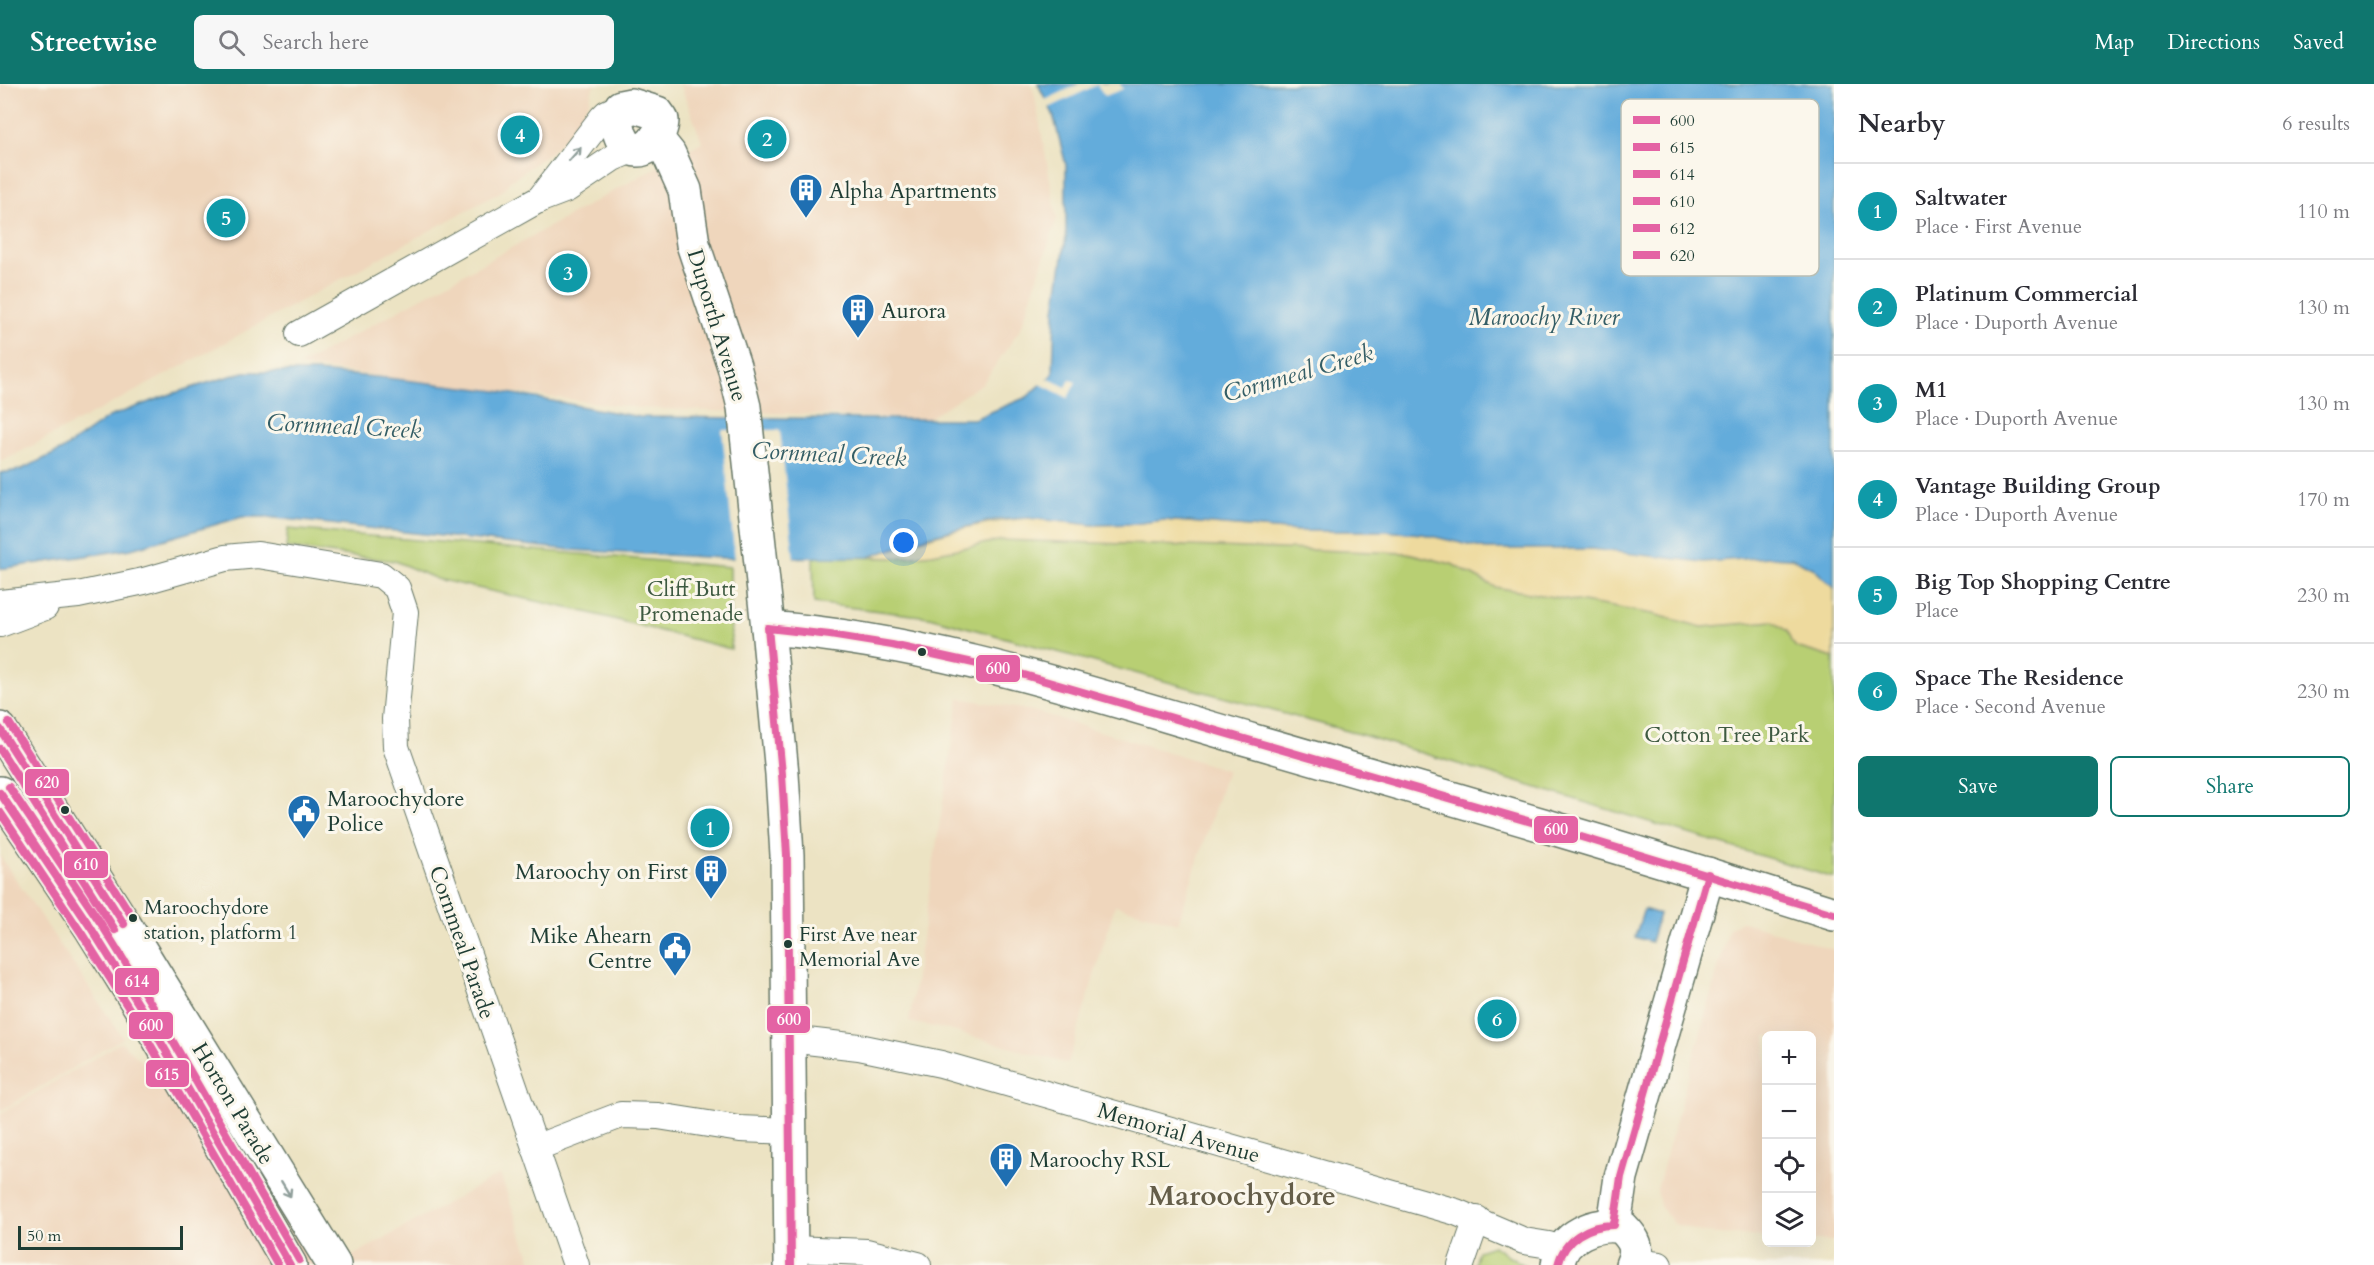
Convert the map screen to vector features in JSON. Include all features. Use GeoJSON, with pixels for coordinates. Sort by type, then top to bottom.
{"type":"FeatureCollection","features":[{"type":"Feature","properties":{"kind":"street"},"geometry":{"type":"LineString","coordinates":[[299,333],[538,200],[567,189],[613,158],[645,144],[662,127],[661,118],[630,99],[607,112],[538,200]]}},
{"type":"Feature","properties":{"kind":"street","name":"Duporth Avenue"},"geometry":{"type":"LineString","coordinates":[[645,144],[669,154],[685,190],[693,244],[734,366],[744,407],[768,628],[787,855],[791,1257]]}},
{"type":"Feature","properties":{"kind":"street","name":"Cornmeal Parade"},"geometry":{"type":"LineString","coordinates":[[0,603],[73,596],[144,581],[214,561],[246,556],[269,557],[372,573],[393,583],[402,598],[405,612],[394,719],[396,747],[576,1265]]}},
{"type":"Feature","properties":{"kind":"street","name":"Cornmeal Parade"},"geometry":{"type":"LineString","coordinates":[[0,624],[73,596]]}},
{"type":"Feature","properties":{"kind":"street"},"geometry":{"type":"LineString","coordinates":[[768,628],[879,641],[1026,675],[1708,874],[1834,914]]}},
{"type":"Feature","properties":{"kind":"street","name":"Horton Parade"},"geometry":{"type":"LineString","coordinates":[[0,729],[142,952],[334,1265]]}},
{"type":"Feature","properties":{"kind":"street","name":"Horton Parade"},"geometry":{"type":"LineString","coordinates":[[0,793],[97,937],[279,1257]]}},
{"type":"Feature","properties":{"kind":"street"},"geometry":{"type":"LineString","coordinates":[[1614,1225],[1621,1177],[1708,874]]}},
{"type":"Feature","properties":{"kind":"street","name":"Memorial Avenue"},"geometry":{"type":"LineString","coordinates":[[789,1039],[859,1047],[941,1064],[1476,1219],[1524,1241],[1549,1245],[1560,1258]]}},
{"type":"Feature","properties":{"kind":"street"},"geometry":{"type":"LineString","coordinates":[[535,1148],[621,1115],[658,1116],[744,1130],[790,1131]]}},
{"type":"Feature","properties":{"kind":"street"},"geometry":{"type":"LineString","coordinates":[[1461,1265],[1476,1219]]}},
{"type":"Feature","properties":{"kind":"street"},"geometry":{"type":"LineString","coordinates":[[1560,1258],[1575,1237],[1598,1226],[1614,1225],[1622,1227],[1636,1244],[1642,1264]]}},
{"type":"Feature","properties":{"kind":"street"},"geometry":{"type":"LineString","coordinates":[[791,1257],[867,1252],[918,1265]]}},
{"type":"Feature","properties":{"kind":"shaded area"},"geometry":{"type":"Polygon","coordinates":[[[0,84],[594,84],[589,102],[575,126],[555,149],[509,182],[504,190],[158,379],[0,461],[0,84]]]}},
{"type":"Feature","properties":{"kind":"shaded area"},"geometry":{"type":"Polygon","coordinates":[[[680,84],[1030,84],[1034,92],[1057,218],[1021,328],[983,383],[927,419],[640,408],[298,366],[702,142],[680,84]]]}},
{"type":"Feature","properties":{"kind":"shaded area"},"geometry":{"type":"Polygon","coordinates":[[[959,698],[1033,711],[1227,770],[1178,923],[1115,905],[1068,1064],[950,1030],[909,1022],[959,698]]]}},
{"type":"Feature","properties":{"kind":"shaded area"},"geometry":{"type":"Polygon","coordinates":[[[0,856],[123,1038],[0,1111],[0,856]]]}},
{"type":"Feature","properties":{"kind":"shaded area"},"geometry":{"type":"Polygon","coordinates":[[[1741,921],[1834,950],[1834,1241],[1816,1240],[1816,1031],[1762,1031],[1762,1237],[1704,1233],[1674,1224],[1660,1206],[1657,1189],[1729,929],[1741,921]]]}},
{"type":"Feature","properties":{"kind":"shaded area"},"geometry":{"type":"Polygon","coordinates":[[[121,1042],[349,1258],[500,1174],[533,1265],[0,1265],[0,1114],[121,1042]]]}},
{"type":"Feature","properties":{"kind":"green space","name":"Cliff Butt Promenade"},"geometry":{"type":"Polygon","coordinates":[[[288,529],[730,567],[731,649],[590,613],[437,579],[395,561],[286,548],[288,529]]]}},
{"type":"Feature","properties":{"kind":"green space","name":"Cotton Tree Park"},"geometry":{"type":"Polygon","coordinates":[[[1002,540],[1407,553],[1452,564],[1495,587],[1653,614],[1702,627],[1773,621],[1787,631],[1796,647],[1834,658],[1834,878],[1366,736],[929,617],[814,603],[813,557],[896,558],[932,554],[1002,540]]]}},
{"type":"Feature","properties":{"kind":"green space"},"geometry":{"type":"Polygon","coordinates":[[[1493,1246],[1524,1265],[1474,1265],[1478,1251],[1493,1246]]]}},
{"type":"Feature","properties":{"kind":"sand"},"geometry":{"type":"Polygon","coordinates":[[[1028,518],[1093,525],[1133,524],[1164,520],[1299,531],[1385,531],[1423,534],[1486,549],[1591,549],[1791,558],[1813,568],[1834,588],[1834,658],[1796,647],[1787,631],[1772,621],[1702,627],[1653,614],[1495,587],[1452,564],[1408,553],[1002,540],[932,554],[896,558],[869,557],[967,527],[1028,518]]]}},
{"type":"Feature","properties":{"kind":"water","name":"Maroochy River"},"geometry":{"type":"Polygon","coordinates":[[[1038,84],[1834,84],[1834,588],[1813,568],[1791,558],[1769,557],[1703,562],[1591,549],[1486,549],[1423,534],[1385,531],[1299,531],[1164,520],[1133,524],[1093,525],[1028,518],[994,520],[929,536],[869,557],[723,558],[571,550],[266,517],[242,517],[131,549],[0,569],[0,473],[20,470],[62,450],[109,417],[171,394],[244,372],[317,372],[387,378],[497,391],[640,417],[974,419],[1027,397],[1053,374],[1055,310],[1066,237],[1066,165],[1053,114],[1038,84]]]}},
{"type":"Feature","properties":{"kind":"water"},"geometry":{"type":"Polygon","coordinates":[[[1644,909],[1659,914],[1651,942],[1635,937],[1644,909]]]}},
{"type":"Feature","properties":{"kind":"pier"},"geometry":{"type":"Polygon","coordinates":[[[1079,84],[1120,84],[1123,89],[1105,96],[1097,85],[1047,109],[1043,101],[1079,84]]]}},
{"type":"Feature","properties":{"kind":"pier"},"geometry":{"type":"Polygon","coordinates":[[[1045,377],[1066,387],[1070,380],[1076,382],[1068,398],[1038,383],[1045,377]]]}},
{"type":"Feature","properties":{"kind":"pier"},"geometry":{"type":"Polygon","coordinates":[[[722,430],[780,430],[794,559],[735,560],[722,430]]]}},
{"type":"Feature","properties":{"kind":"transit line","name":"600"},"geometry":{"type":"LineString","coordinates":[[791,1265],[787,855],[768,628],[892,645],[1014,672],[1545,826],[1834,914]]}},
{"type":"Feature","properties":{"kind":"transit line","name":"620"},"geometry":{"type":"LineString","coordinates":[[9,723],[133,918]]}},
{"type":"Feature","properties":{"kind":"transit line","name":"610"},"geometry":{"type":"LineString","coordinates":[[0,729],[124,924]]}},
{"type":"Feature","properties":{"kind":"transit line","name":"612"},"geometry":{"type":"LineString","coordinates":[[0,749],[115,930]]}},
{"type":"Feature","properties":{"kind":"transit line","name":"614"},"geometry":{"type":"LineString","coordinates":[[9,787],[100,922],[153,1007],[299,1260]]}},
{"type":"Feature","properties":{"kind":"transit line","name":"600"},"geometry":{"type":"LineString","coordinates":[[0,793],[91,928],[144,1013],[290,1265]]}},
{"type":"Feature","properties":{"kind":"transit line","name":"615"},"geometry":{"type":"LineString","coordinates":[[0,812],[135,1018],[278,1265]]}},
{"type":"Feature","properties":{"kind":"transit line","name":"600"},"geometry":{"type":"LineString","coordinates":[[1558,1265],[1566,1248],[1579,1235],[1595,1228],[1614,1225],[1621,1177],[1708,874]]}},
{"type":"Feature","properties":{"kind":"place","name":"Vantage Building Group"},"geometry":{"type":"Point","coordinates":[520,135]}},
{"type":"Feature","properties":{"kind":"place","name":"Platinum Commercial"},"geometry":{"type":"Point","coordinates":[767,139]}},
{"type":"Feature","properties":{"kind":"place","name":"Big Top Shopping Centre"},"geometry":{"type":"Point","coordinates":[226,218]}},
{"type":"Feature","properties":{"kind":"place","name":"Alpha Apartments"},"geometry":{"type":"Point","coordinates":[806,219]}},
{"type":"Feature","properties":{"kind":"place","name":"M1"},"geometry":{"type":"Point","coordinates":[568,273]}},
{"type":"Feature","properties":{"kind":"place","name":"Aurora"},"geometry":{"type":"Point","coordinates":[858,339]}},
{"type":"Feature","properties":{"kind":"place","name":"Saltwater"},"geometry":{"type":"Point","coordinates":[710,828]}},
{"type":"Feature","properties":{"kind":"place","name":"Maroochydore Police"},"geometry":{"type":"Point","coordinates":[304,840]}},
{"type":"Feature","properties":{"kind":"place","name":"Maroochy on First"},"geometry":{"type":"Point","coordinates":[711,900]}},
{"type":"Feature","properties":{"kind":"place","name":"Maroochydore station, platform 1"},"geometry":{"type":"Point","coordinates":[133,918]}},
{"type":"Feature","properties":{"kind":"place","name":"First Ave near Memorial Ave"},"geometry":{"type":"Point","coordinates":[788,944]}},
{"type":"Feature","properties":{"kind":"place","name":"Mike Ahearn Centre"},"geometry":{"type":"Point","coordinates":[675,977]}},
{"type":"Feature","properties":{"kind":"place","name":"Space The Residence"},"geometry":{"type":"Point","coordinates":[1497,1019]}},
{"type":"Feature","properties":{"kind":"place","name":"Maroochy RSL"},"geometry":{"type":"Point","coordinates":[1006,1188]}},
{"type":"Feature","properties":{"kind":"district","name":"Maroochydore"},"geometry":{"type":"Point","coordinates":[1242,1195]}},
{"type":"Feature","properties":{"kind":"water label","name":"Cornmeal Creek"},"geometry":{"type":"Point","coordinates":[1298,373]}},
{"type":"Feature","properties":{"kind":"water label","name":"Cornmeal Creek"},"geometry":{"type":"Point","coordinates":[344,426]}},
{"type":"Feature","properties":{"kind":"water label","name":"Cornmeal Creek"},"geometry":{"type":"Point","coordinates":[829,454]}}]}
